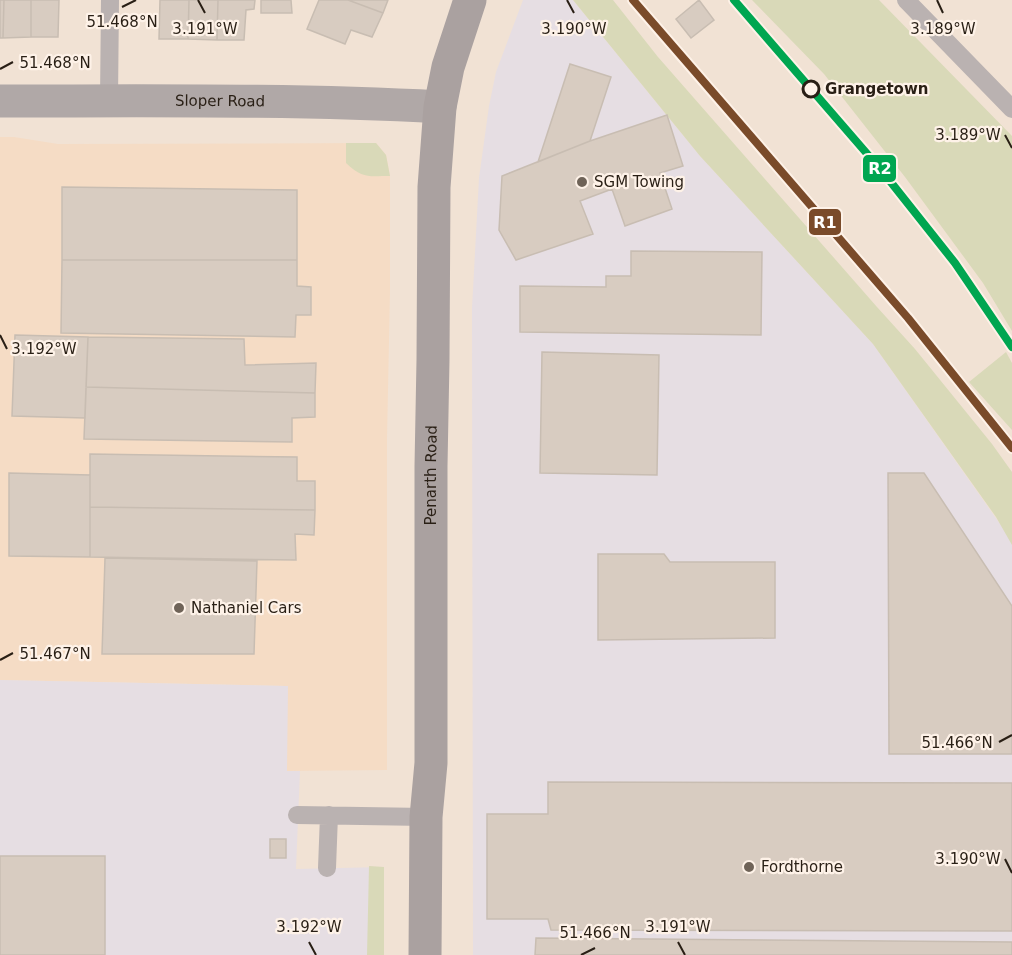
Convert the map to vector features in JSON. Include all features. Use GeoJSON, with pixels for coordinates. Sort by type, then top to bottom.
{"type":"FeatureCollection","features":[{"type":"Feature","properties":{"kind":"main road","name":"Penarth Road"},"geometry":{"type":"LineString","coordinates":[[425,955],[426,817],[430,763],[434,200],[440,107],[448,67],[470,0]]}},
{"type":"Feature","properties":{"kind":"street","name":"Sloper Road"},"geometry":{"type":"LineString","coordinates":[[0,101],[109,100],[386,104],[440,107]]}},
{"type":"Feature","properties":{"kind":"lane"},"geometry":{"type":"LineString","coordinates":[[109,100],[110,0]]}},
{"type":"Feature","properties":{"kind":"lane"},"geometry":{"type":"LineString","coordinates":[[906,0],[1012,109]]}},
{"type":"Feature","properties":{"kind":"lane"},"geometry":{"type":"LineString","coordinates":[[297,815],[426,817]]}},
{"type":"Feature","properties":{"kind":"lane"},"geometry":{"type":"LineString","coordinates":[[327,868],[329,815]]}},
{"type":"Feature","properties":{"kind":"shaded area"},"geometry":{"type":"Polygon","coordinates":[[[523,0],[573,0],[700,156],[873,344],[1012,541],[1012,955],[473,955],[472,308],[479,178],[489,106],[496,72],[523,0]]]}},
{"type":"Feature","properties":{"kind":"shaded area"},"geometry":{"type":"Polygon","coordinates":[[[0,137],[58,144],[376,143],[386,155],[390,176],[387,770],[287,771],[287,686],[0,680],[0,137]]]}},
{"type":"Feature","properties":{"kind":"shaded area"},"geometry":{"type":"Polygon","coordinates":[[[0,680],[288,686],[287,771],[300,771],[296,869],[384,867],[384,955],[0,955],[0,680]]]}},
{"type":"Feature","properties":{"kind":"green space"},"geometry":{"type":"Polygon","coordinates":[[[573,0],[613,0],[658,57],[915,349],[992,444],[1012,472],[1012,545],[996,517],[873,344],[700,156],[573,0]]]}},
{"type":"Feature","properties":{"kind":"green space"},"geometry":{"type":"Polygon","coordinates":[[[752,0],[879,0],[1012,136],[1012,331],[983,283],[905,177],[824,74],[752,0]]]}},
{"type":"Feature","properties":{"kind":"green space"},"geometry":{"type":"Polygon","coordinates":[[[346,143],[376,143],[386,155],[390,176],[366,175],[357,172],[346,163],[346,143]]]}},
{"type":"Feature","properties":{"kind":"green space"},"geometry":{"type":"Polygon","coordinates":[[[1006,352],[1012,363],[1012,430],[969,382],[1006,352]]]}},
{"type":"Feature","properties":{"kind":"green space"},"geometry":{"type":"Polygon","coordinates":[[[369,866],[384,867],[384,955],[367,955],[369,866]]]}},
{"type":"Feature","properties":{"kind":"building"},"geometry":{"type":"Polygon","coordinates":[[[0,0],[4,0],[3,38],[0,38],[0,0]]]}},
{"type":"Feature","properties":{"kind":"building"},"geometry":{"type":"Polygon","coordinates":[[[4,0],[31,0],[31,37],[3,38],[4,0]]]}},
{"type":"Feature","properties":{"kind":"building"},"geometry":{"type":"Polygon","coordinates":[[[31,0],[59,0],[58,37],[31,37],[31,0]]]}},
{"type":"Feature","properties":{"kind":"building"},"geometry":{"type":"Polygon","coordinates":[[[160,0],[189,0],[188,39],[159,39],[160,0]]]}},
{"type":"Feature","properties":{"kind":"building"},"geometry":{"type":"Polygon","coordinates":[[[189,0],[218,0],[217,40],[188,39],[189,0]]]}},
{"type":"Feature","properties":{"kind":"building"},"geometry":{"type":"Polygon","coordinates":[[[218,0],[255,0],[254,9],[246,10],[244,40],[217,40],[218,0]]]}},
{"type":"Feature","properties":{"kind":"building"},"geometry":{"type":"Polygon","coordinates":[[[261,0],[291,0],[292,13],[261,13],[261,0]]]}},
{"type":"Feature","properties":{"kind":"building"},"geometry":{"type":"Polygon","coordinates":[[[319,0],[348,0],[383,13],[372,37],[351,30],[345,44],[307,29],[319,0]]]}},
{"type":"Feature","properties":{"kind":"building"},"geometry":{"type":"Polygon","coordinates":[[[348,0],[388,0],[383,13],[348,0]]]}},
{"type":"Feature","properties":{"kind":"building"},"geometry":{"type":"Polygon","coordinates":[[[699,0],[714,20],[691,38],[676,19],[699,0]]]}},
{"type":"Feature","properties":{"kind":"building"},"geometry":{"type":"Polygon","coordinates":[[[570,64],[611,77],[590,141],[538,162],[570,64]]]}},
{"type":"Feature","properties":{"kind":"building","name":"SGM Towing"},"geometry":{"type":"Polygon","coordinates":[[[667,115],[683,166],[660,173],[672,209],[625,226],[612,189],[580,201],[593,234],[516,260],[499,230],[502,176],[590,141],[667,115]]]}},
{"type":"Feature","properties":{"kind":"building"},"geometry":{"type":"Polygon","coordinates":[[[62,187],[297,190],[297,260],[62,260],[62,187]]]}},
{"type":"Feature","properties":{"kind":"building"},"geometry":{"type":"Polygon","coordinates":[[[631,251],[762,252],[761,335],[520,332],[520,286],[606,287],[606,276],[631,276],[631,251]]]}},
{"type":"Feature","properties":{"kind":"building"},"geometry":{"type":"Polygon","coordinates":[[[62,260],[297,260],[297,286],[311,287],[311,315],[296,315],[295,337],[61,333],[62,260]]]}},
{"type":"Feature","properties":{"kind":"building"},"geometry":{"type":"Polygon","coordinates":[[[15,335],[88,337],[85,418],[12,416],[15,335]]]}},
{"type":"Feature","properties":{"kind":"building"},"geometry":{"type":"Polygon","coordinates":[[[88,337],[244,339],[245,365],[316,363],[315,393],[86,387],[88,337]]]}},
{"type":"Feature","properties":{"kind":"building"},"geometry":{"type":"Polygon","coordinates":[[[542,352],[659,355],[657,475],[540,473],[542,352]]]}},
{"type":"Feature","properties":{"kind":"building"},"geometry":{"type":"Polygon","coordinates":[[[86,387],[315,393],[315,417],[292,418],[292,442],[84,439],[86,387]]]}},
{"type":"Feature","properties":{"kind":"building"},"geometry":{"type":"Polygon","coordinates":[[[90,454],[297,457],[297,481],[315,481],[315,510],[90,507],[90,454]]]}},
{"type":"Feature","properties":{"kind":"building"},"geometry":{"type":"Polygon","coordinates":[[[9,473],[90,475],[90,557],[9,556],[9,473]]]}},
{"type":"Feature","properties":{"kind":"building"},"geometry":{"type":"Polygon","coordinates":[[[888,473],[924,473],[1012,606],[1012,754],[889,754],[888,473]]]}},
{"type":"Feature","properties":{"kind":"building"},"geometry":{"type":"Polygon","coordinates":[[[90,507],[315,510],[314,535],[295,534],[296,560],[90,557],[90,507]]]}},
{"type":"Feature","properties":{"kind":"building"},"geometry":{"type":"Polygon","coordinates":[[[598,554],[664,554],[670,562],[775,562],[775,638],[598,640],[598,554]]]}},
{"type":"Feature","properties":{"kind":"building","name":"Nathaniel Cars"},"geometry":{"type":"Polygon","coordinates":[[[105,558],[257,561],[254,654],[102,654],[105,558]]]}},
{"type":"Feature","properties":{"kind":"building","name":"Fordthorne"},"geometry":{"type":"Polygon","coordinates":[[[548,782],[1012,783],[1012,931],[551,930],[548,919],[487,919],[487,814],[548,814],[548,782]]]}},
{"type":"Feature","properties":{"kind":"building"},"geometry":{"type":"Polygon","coordinates":[[[270,839],[286,839],[286,858],[270,858],[270,839]]]}},
{"type":"Feature","properties":{"kind":"building"},"geometry":{"type":"Polygon","coordinates":[[[0,856],[105,856],[105,955],[0,955],[0,856]]]}},
{"type":"Feature","properties":{"kind":"building"},"geometry":{"type":"Polygon","coordinates":[[[536,938],[1012,942],[1012,955],[535,955],[536,938]]]}},
{"type":"Feature","properties":{"kind":"transit line","name":"R1"},"geometry":{"type":"LineString","coordinates":[[633,0],[908,318],[1012,448]]}},
{"type":"Feature","properties":{"kind":"transit line","name":"R2"},"geometry":{"type":"LineString","coordinates":[[734,0],[882,171],[955,263],[1012,347]]}},
{"type":"Feature","properties":{"kind":"place","name":"Grangetown"},"geometry":{"type":"Point","coordinates":[811,89]}},
{"type":"Feature","properties":{"kind":"place","name":"SGM Towing"},"geometry":{"type":"Point","coordinates":[582,182]}},
{"type":"Feature","properties":{"kind":"place","name":"Nathaniel Cars"},"geometry":{"type":"Point","coordinates":[179,608]}},
{"type":"Feature","properties":{"kind":"place","name":"Fordthorne"},"geometry":{"type":"Point","coordinates":[749,867]}}]}
